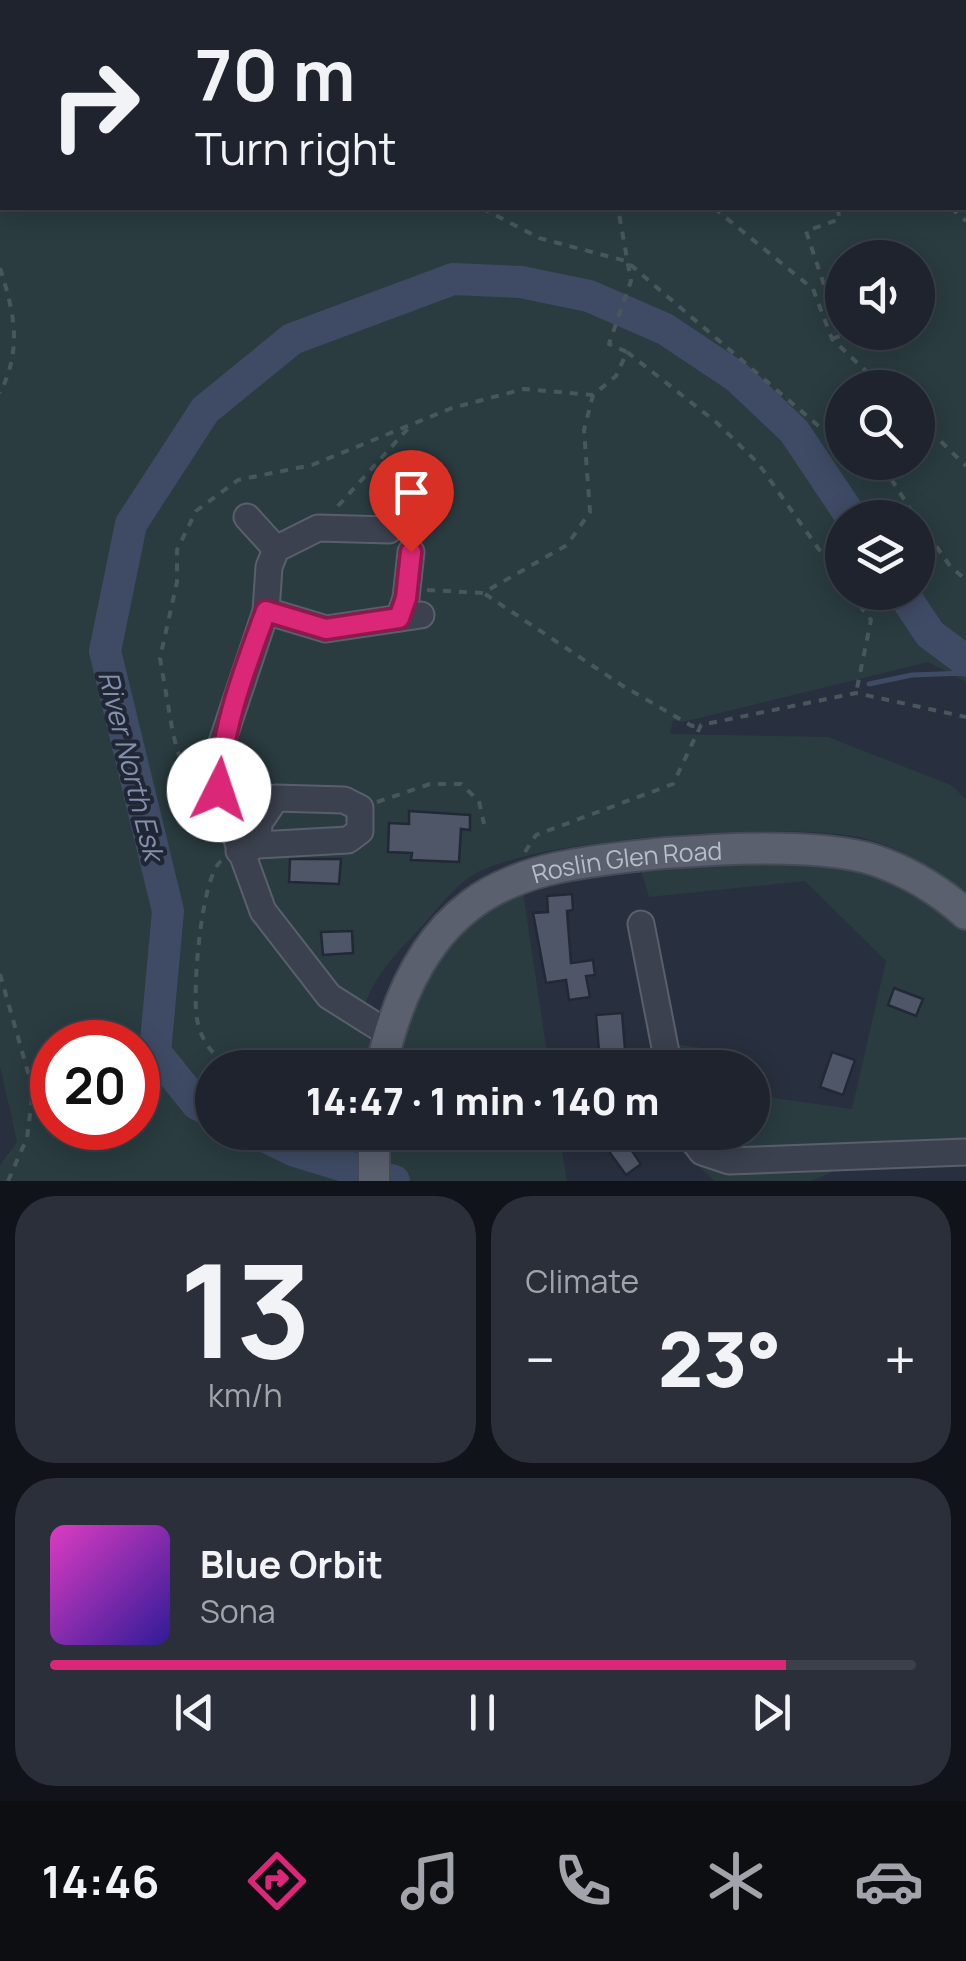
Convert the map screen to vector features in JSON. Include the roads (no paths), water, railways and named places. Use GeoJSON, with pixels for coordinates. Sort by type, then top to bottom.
{"type":"FeatureCollection","features":[{"type":"Feature","properties":{"kind":"main road","name":"Roslin Glen Road"},"geometry":{"type":"LineString","coordinates":[[385,1050],[406,986],[432,947],[471,904],[554,868],[651,857],[810,847],[874,860],[909,875],[966,914]]}},
{"type":"Feature","properties":{"kind":"main road"},"geometry":{"type":"LineString","coordinates":[[374,1150],[374,1181]]}},
{"type":"Feature","properties":{"kind":"lane"},"geometry":{"type":"LineString","coordinates":[[247,517],[276,549]]}},
{"type":"Feature","properties":{"kind":"lane"},"geometry":{"type":"LineString","coordinates":[[389,1034],[329,996],[263,911],[245,848],[219,790],[221,745],[266,611],[269,568],[276,549],[318,528],[390,530]]}},
{"type":"Feature","properties":{"kind":"lane"},"geometry":{"type":"LineString","coordinates":[[266,611],[326,629],[410,617],[407,589],[411,552]]}},
{"type":"Feature","properties":{"kind":"lane"},"geometry":{"type":"LineString","coordinates":[[276,798],[344,800],[360,808],[360,831],[348,840],[245,848],[276,798]]}},
{"type":"Feature","properties":{"kind":"lane"},"geometry":{"type":"LineString","coordinates":[[641,924],[666,1050]]}},
{"type":"Feature","properties":{"kind":"lane"},"geometry":{"type":"LineString","coordinates":[[700,1150],[729,1162],[966,1152]]}},
{"type":"Feature","properties":{"kind":"waterway","name":"River North Esk"},"geometry":{"type":"LineString","coordinates":[[195,1102],[155,1052],[168,911],[105,651],[131,524],[205,410],[292,339],[453,279],[521,282],[589,296],[665,329],[737,377],[794,431],[840,500]]}},
{"type":"Feature","properties":{"kind":"waterway","name":"River North Esk"},"geometry":{"type":"LineString","coordinates":[[914,610],[930,634],[966,661]]}},
{"type":"Feature","properties":{"kind":"waterway"},"geometry":{"type":"LineString","coordinates":[[869,684],[912,675],[966,673]]}},
{"type":"Feature","properties":{"kind":"waterway","name":"River North Esk"},"geometry":{"type":"LineString","coordinates":[[293,1150],[394,1181]]}}]}
